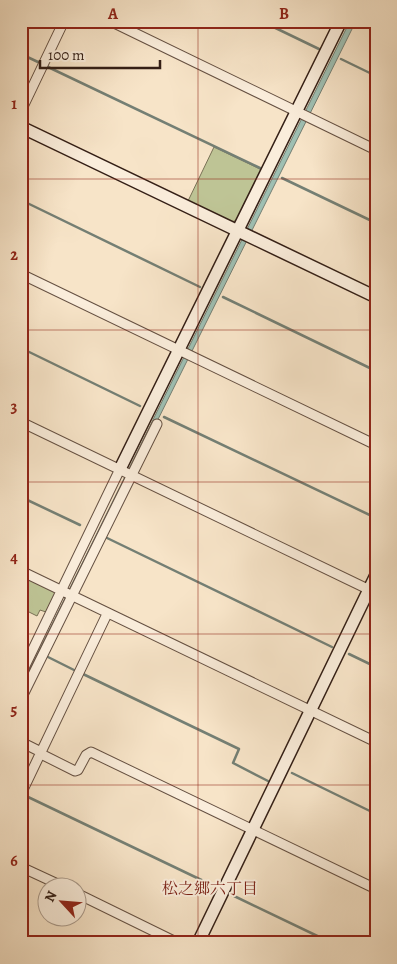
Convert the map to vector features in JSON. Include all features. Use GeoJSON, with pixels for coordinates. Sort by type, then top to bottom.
{"type":"FeatureCollection","features":[{"type":"Feature","properties":{"kind":"street"},"geometry":{"type":"LineString","coordinates":[[21,111],[64,21]]}},
{"type":"Feature","properties":{"kind":"street"},"geometry":{"type":"LineString","coordinates":[[110,21],[376,150]]}},
{"type":"Feature","properties":{"kind":"street"},"geometry":{"type":"LineString","coordinates":[[21,674],[62,591],[126,472],[302,115],[341,21]]}},
{"type":"Feature","properties":{"kind":"street"},"geometry":{"type":"LineString","coordinates":[[21,127],[376,297]]}},
{"type":"Feature","properties":{"kind":"street"},"geometry":{"type":"LineString","coordinates":[[21,274],[376,445]]}},
{"type":"Feature","properties":{"kind":"street"},"geometry":{"type":"LineString","coordinates":[[21,422],[372,591]]}},
{"type":"Feature","properties":{"kind":"street"},"geometry":{"type":"LineString","coordinates":[[21,699],[72,596],[126,472],[157,424]]}},
{"type":"Feature","properties":{"kind":"street"},"geometry":{"type":"LineString","coordinates":[[21,571],[376,742]]}},
{"type":"Feature","properties":{"kind":"street"},"geometry":{"type":"LineString","coordinates":[[198,943],[310,711],[372,591],[376,575]]}},
{"type":"Feature","properties":{"kind":"street"},"geometry":{"type":"LineString","coordinates":[[21,794],[107,614]]}},
{"type":"Feature","properties":{"kind":"street"},"geometry":{"type":"LineString","coordinates":[[21,742],[75,771],[78,770],[86,755],[91,752],[376,889]]}},
{"type":"Feature","properties":{"kind":"street"},"geometry":{"type":"LineString","coordinates":[[21,867],[40,876]]}},
{"type":"Feature","properties":{"kind":"street"},"geometry":{"type":"LineString","coordinates":[[88,899],[178,943]]}},
{"type":"Feature","properties":{"kind":"green space"},"geometry":{"type":"Polygon","coordinates":[[[214,147],[262,170],[237,220],[232,222],[188,201],[214,147]]]}},
{"type":"Feature","properties":{"kind":"green space"},"geometry":{"type":"Polygon","coordinates":[[[24,575],[55,590],[56,593],[46,612],[40,610],[37,616],[21,608],[21,580],[24,575]]]}},
{"type":"Feature","properties":{"kind":"shaded area"},"geometry":{"type":"Polygon","coordinates":[[[350,21],[356,21],[21,695],[21,687],[350,21]]]}},
{"type":"Feature","properties":{"kind":"waterway"},"geometry":{"type":"LineString","coordinates":[[261,21],[319,49]]}},
{"type":"Feature","properties":{"kind":"waterway"},"geometry":{"type":"LineString","coordinates":[[21,54],[38,62]]}},
{"type":"Feature","properties":{"kind":"waterway"},"geometry":{"type":"LineString","coordinates":[[341,59],[376,76]]}},
{"type":"Feature","properties":{"kind":"waterway"},"geometry":{"type":"LineString","coordinates":[[48,67],[262,169]]}},
{"type":"Feature","properties":{"kind":"waterway"},"geometry":{"type":"LineString","coordinates":[[282,178],[376,223]]}},
{"type":"Feature","properties":{"kind":"waterway"},"geometry":{"type":"LineString","coordinates":[[21,200],[200,287]]}},
{"type":"Feature","properties":{"kind":"waterway"},"geometry":{"type":"LineString","coordinates":[[223,297],[376,371]]}},
{"type":"Feature","properties":{"kind":"waterway"},"geometry":{"type":"LineString","coordinates":[[21,348],[140,406]]}},
{"type":"Feature","properties":{"kind":"waterway"},"geometry":{"type":"LineString","coordinates":[[164,417],[376,518]]}},
{"type":"Feature","properties":{"kind":"waterway"},"geometry":{"type":"LineString","coordinates":[[21,497],[80,525]]}},
{"type":"Feature","properties":{"kind":"waterway"},"geometry":{"type":"LineString","coordinates":[[105,537],[332,647]]}},
{"type":"Feature","properties":{"kind":"waterway"},"geometry":{"type":"LineString","coordinates":[[349,654],[376,667]]}},
{"type":"Feature","properties":{"kind":"waterway"},"geometry":{"type":"LineString","coordinates":[[46,656],[76,671]]}},
{"type":"Feature","properties":{"kind":"waterway"},"geometry":{"type":"LineString","coordinates":[[83,674],[239,749],[233,763],[268,781]]}},
{"type":"Feature","properties":{"kind":"waterway"},"geometry":{"type":"LineString","coordinates":[[292,773],[376,814]]}},
{"type":"Feature","properties":{"kind":"waterway"},"geometry":{"type":"LineString","coordinates":[[26,796],[216,887]]}},
{"type":"Feature","properties":{"kind":"waterway"},"geometry":{"type":"LineString","coordinates":[[232,895],[332,943]]}},
{"type":"Feature","properties":{"kind":"district","name":"松之郷六丁目"},"geometry":{"type":"Point","coordinates":[210,889]}}]}
